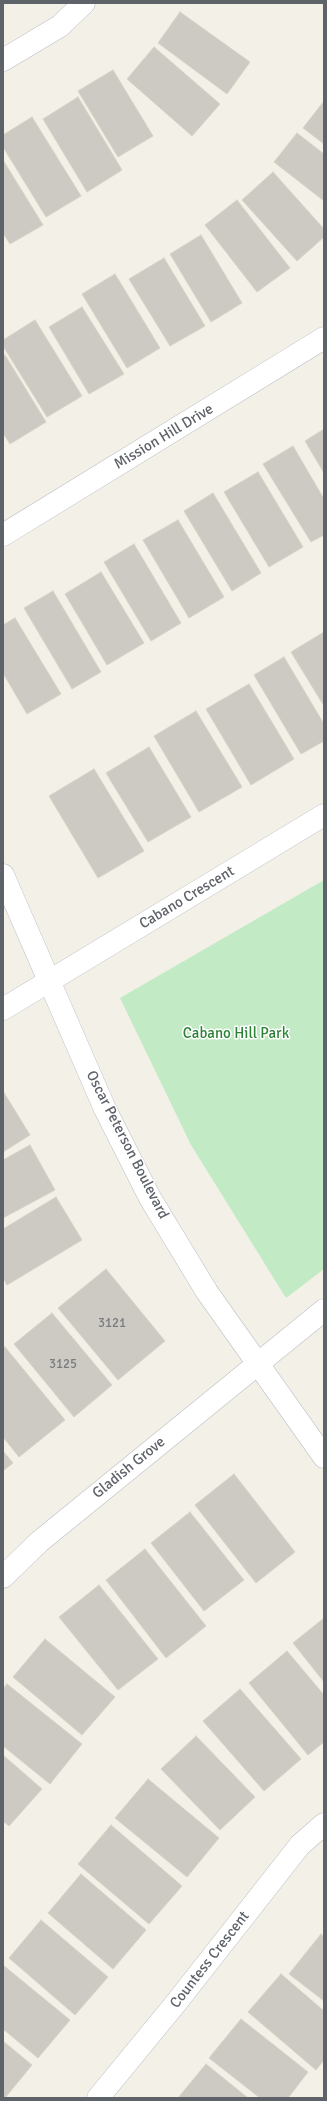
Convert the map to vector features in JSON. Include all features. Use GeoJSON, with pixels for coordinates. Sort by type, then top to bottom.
{"type":"FeatureCollection","features":[{"type":"Feature","properties":{"kind":"street"},"geometry":{"type":"LineString","coordinates":[[3,60],[60,26],[84,3]]}},
{"type":"Feature","properties":{"kind":"street","name":"Mission Hill Drive"},"geometry":{"type":"LineString","coordinates":[[3,535],[324,338]]}},
{"type":"Feature","properties":{"kind":"street","name":"Cabano Crescent"},"geometry":{"type":"LineString","coordinates":[[3,1009],[324,815]]}},
{"type":"Feature","properties":{"kind":"street","name":"Oscar Peterson Boulevard"},"geometry":{"type":"LineString","coordinates":[[3,875],[105,1109],[150,1198],[207,1292],[324,1457]]}},
{"type":"Feature","properties":{"kind":"street"},"geometry":{"type":"LineString","coordinates":[[258,1363],[324,1310]]}},
{"type":"Feature","properties":{"kind":"street","name":"Gladish Grove"},"geometry":{"type":"LineString","coordinates":[[3,1576],[39,1542],[258,1363]]}},
{"type":"Feature","properties":{"kind":"street","name":"Countess Crescent"},"geometry":{"type":"LineString","coordinates":[[98,2098],[176,2003],[300,1844],[324,1824]]}},
{"type":"Feature","properties":{"kind":"green space","name":"Cabano Hill Park"},"geometry":{"type":"Polygon","coordinates":[[[324,880],[324,1269],[286,1298],[191,1145],[120,998],[324,880]]]}},
{"type":"Feature","properties":{"kind":"building"},"geometry":{"type":"Polygon","coordinates":[[[180,12],[250,62],[227,94],[158,43],[180,12]]]}},
{"type":"Feature","properties":{"kind":"building"},"geometry":{"type":"Polygon","coordinates":[[[154,47],[220,104],[192,136],[127,79],[154,47]]]}},
{"type":"Feature","properties":{"kind":"building"},"geometry":{"type":"Polygon","coordinates":[[[113,70],[153,136],[118,157],[78,91],[113,70]]]}},
{"type":"Feature","properties":{"kind":"building"},"geometry":{"type":"Polygon","coordinates":[[[78,97],[122,170],[87,192],[43,119],[78,97]]]}},
{"type":"Feature","properties":{"kind":"building"},"geometry":{"type":"Polygon","coordinates":[[[324,101],[324,144],[303,128],[324,101]]]}},
{"type":"Feature","properties":{"kind":"building"},"geometry":{"type":"Polygon","coordinates":[[[32,117],[81,196],[46,217],[3,147],[3,135],[32,117]]]}},
{"type":"Feature","properties":{"kind":"building"},"geometry":{"type":"Polygon","coordinates":[[[297,133],[324,154],[324,201],[274,162],[297,133]]]}},
{"type":"Feature","properties":{"kind":"building"},"geometry":{"type":"Polygon","coordinates":[[[3,160],[43,225],[10,244],[3,233],[3,160]]]}},
{"type":"Feature","properties":{"kind":"building"},"geometry":{"type":"Polygon","coordinates":[[[273,172],[324,229],[324,237],[297,261],[242,200],[273,172]]]}},
{"type":"Feature","properties":{"kind":"building"},"geometry":{"type":"Polygon","coordinates":[[[237,200],[290,268],[257,292],[205,225],[237,200]]]}},
{"type":"Feature","properties":{"kind":"building"},"geometry":{"type":"Polygon","coordinates":[[[201,235],[242,303],[211,322],[170,254],[201,235]]]}},
{"type":"Feature","properties":{"kind":"building"},"geometry":{"type":"Polygon","coordinates":[[[164,258],[205,326],[170,346],[129,279],[164,258]]]}},
{"type":"Feature","properties":{"kind":"building"},"geometry":{"type":"Polygon","coordinates":[[[115,274],[160,348],[127,368],[82,294],[115,274]]]}},
{"type":"Feature","properties":{"kind":"building"},"geometry":{"type":"Polygon","coordinates":[[[82,307],[124,374],[89,394],[49,327],[82,307]]]}},
{"type":"Feature","properties":{"kind":"building"},"geometry":{"type":"Polygon","coordinates":[[[35,320],[82,396],[47,417],[3,346],[3,340],[35,320]]]}},
{"type":"Feature","properties":{"kind":"building"},"geometry":{"type":"Polygon","coordinates":[[[5,355],[46,422],[10,444],[3,433],[3,356],[5,355]]]}},
{"type":"Feature","properties":{"kind":"building"},"geometry":{"type":"Polygon","coordinates":[[[324,429],[324,473],[305,441],[324,429]]]}},
{"type":"Feature","properties":{"kind":"building"},"geometry":{"type":"Polygon","coordinates":[[[293,446],[324,499],[324,535],[311,542],[263,464],[293,446]]]}},
{"type":"Feature","properties":{"kind":"building"},"geometry":{"type":"Polygon","coordinates":[[[258,472],[303,547],[269,567],[224,492],[258,472]]]}},
{"type":"Feature","properties":{"kind":"building"},"geometry":{"type":"Polygon","coordinates":[[[213,493],[261,573],[232,591],[184,511],[213,493]]]}},
{"type":"Feature","properties":{"kind":"building"},"geometry":{"type":"Polygon","coordinates":[[[178,520],[224,597],[189,618],[143,540],[178,520]]]}},
{"type":"Feature","properties":{"kind":"building"},"geometry":{"type":"Polygon","coordinates":[[[134,544],[181,623],[151,641],[104,562],[134,544]]]}},
{"type":"Feature","properties":{"kind":"building"},"geometry":{"type":"Polygon","coordinates":[[[101,572],[144,643],[107,665],[65,594],[101,572]]]}},
{"type":"Feature","properties":{"kind":"building"},"geometry":{"type":"Polygon","coordinates":[[[53,591],[101,672],[72,689],[24,608],[53,591]]]}},
{"type":"Feature","properties":{"kind":"building"},"geometry":{"type":"Polygon","coordinates":[[[15,618],[61,694],[27,714],[3,673],[3,625],[15,618]]]}},
{"type":"Feature","properties":{"kind":"building"},"geometry":{"type":"Polygon","coordinates":[[[324,632],[324,706],[291,652],[324,632]]]}},
{"type":"Feature","properties":{"kind":"building"},"geometry":{"type":"Polygon","coordinates":[[[284,657],[324,724],[324,741],[301,754],[254,675],[284,657]]]}},
{"type":"Feature","properties":{"kind":"building"},"geometry":{"type":"Polygon","coordinates":[[[249,684],[294,759],[251,785],[206,709],[249,684]]]}},
{"type":"Feature","properties":{"kind":"building"},"geometry":{"type":"Polygon","coordinates":[[[196,711],[242,787],[199,812],[154,736],[196,711]]]}},
{"type":"Feature","properties":{"kind":"building"},"geometry":{"type":"Polygon","coordinates":[[[149,747],[191,817],[148,842],[106,773],[149,747]]]}},
{"type":"Feature","properties":{"kind":"building"},"geometry":{"type":"Polygon","coordinates":[[[94,769],[144,851],[98,878],[49,796],[94,769]]]}},
{"type":"Feature","properties":{"kind":"building"},"geometry":{"type":"Polygon","coordinates":[[[3,1091],[30,1135],[3,1152],[3,1091]]]}},
{"type":"Feature","properties":{"kind":"building"},"geometry":{"type":"Polygon","coordinates":[[[30,1145],[55,1190],[3,1218],[3,1160],[30,1145]]]}},
{"type":"Feature","properties":{"kind":"building"},"geometry":{"type":"Polygon","coordinates":[[[56,1197],[82,1240],[7,1285],[3,1278],[3,1229],[56,1197]]]}},
{"type":"Feature","properties":{"kind":"building"},"geometry":{"type":"Polygon","coordinates":[[[106,1269],[165,1341],[118,1380],[58,1308],[106,1269]]]}},
{"type":"Feature","properties":{"kind":"building"},"geometry":{"type":"Polygon","coordinates":[[[52,1313],[112,1385],[74,1417],[14,1344],[52,1313]]]}},
{"type":"Feature","properties":{"kind":"building"},"geometry":{"type":"Polygon","coordinates":[[[5,1347],[65,1420],[19,1457],[3,1437],[3,1348],[5,1347]]]}},
{"type":"Feature","properties":{"kind":"building"},"geometry":{"type":"Polygon","coordinates":[[[3,1451],[13,1463],[3,1471],[3,1451]]]}},
{"type":"Feature","properties":{"kind":"building"},"geometry":{"type":"Polygon","coordinates":[[[234,1474],[295,1552],[256,1583],[195,1505],[234,1474]]]}},
{"type":"Feature","properties":{"kind":"building"},"geometry":{"type":"Polygon","coordinates":[[[190,1512],[244,1580],[204,1611],[151,1543],[190,1512]]]}},
{"type":"Feature","properties":{"kind":"building"},"geometry":{"type":"Polygon","coordinates":[[[145,1549],[206,1626],[166,1658],[106,1580],[145,1549]]]}},
{"type":"Feature","properties":{"kind":"building"},"geometry":{"type":"Polygon","coordinates":[[[99,1585],[158,1659],[118,1690],[59,1617],[99,1585]]]}},
{"type":"Feature","properties":{"kind":"building"},"geometry":{"type":"Polygon","coordinates":[[[324,1618],[324,1682],[293,1643],[324,1618]]]}},
{"type":"Feature","properties":{"kind":"building"},"geometry":{"type":"Polygon","coordinates":[[[45,1639],[115,1697],[82,1735],[13,1677],[45,1639]]]}},
{"type":"Feature","properties":{"kind":"building"},"geometry":{"type":"Polygon","coordinates":[[[287,1651],[324,1695],[324,1742],[308,1755],[249,1683],[287,1651]]]}},
{"type":"Feature","properties":{"kind":"building"},"geometry":{"type":"Polygon","coordinates":[[[7,1684],[82,1744],[50,1784],[3,1746],[3,1689],[7,1684]]]}},
{"type":"Feature","properties":{"kind":"building"},"geometry":{"type":"Polygon","coordinates":[[[240,1689],[301,1759],[264,1791],[203,1721],[240,1689]]]}},
{"type":"Feature","properties":{"kind":"building"},"geometry":{"type":"Polygon","coordinates":[[[196,1736],[255,1797],[220,1830],[161,1769],[196,1736]]]}},
{"type":"Feature","properties":{"kind":"building"},"geometry":{"type":"Polygon","coordinates":[[[3,1755],[42,1789],[9,1826],[3,1821],[3,1755]]]}},
{"type":"Feature","properties":{"kind":"building"},"geometry":{"type":"Polygon","coordinates":[[[148,1779],[219,1838],[187,1877],[115,1818],[148,1779]]]}},
{"type":"Feature","properties":{"kind":"building"},"geometry":{"type":"Polygon","coordinates":[[[111,1825],[182,1886],[149,1924],[78,1864],[111,1825]]]}},
{"type":"Feature","properties":{"kind":"building"},"geometry":{"type":"Polygon","coordinates":[[[81,1874],[146,1930],[113,1969],[48,1913],[81,1874]]]}},
{"type":"Feature","properties":{"kind":"building"},"geometry":{"type":"Polygon","coordinates":[[[41,1920],[108,1977],[75,2015],[9,1958],[41,1920]]]}},
{"type":"Feature","properties":{"kind":"building"},"geometry":{"type":"Polygon","coordinates":[[[321,1934],[324,1937],[324,2001],[289,1974],[321,1934]]]}},
{"type":"Feature","properties":{"kind":"building"},"geometry":{"type":"Polygon","coordinates":[[[3,1965],[70,2020],[38,2058],[3,2029],[3,1965]]]}},
{"type":"Feature","properties":{"kind":"building"},"geometry":{"type":"Polygon","coordinates":[[[281,1974],[324,2011],[324,2060],[316,2070],[248,2012],[281,1974]]]}},
{"type":"Feature","properties":{"kind":"building"},"geometry":{"type":"Polygon","coordinates":[[[241,2019],[308,2072],[288,2098],[260,2098],[209,2058],[241,2019]]]}},
{"type":"Feature","properties":{"kind":"building"},"geometry":{"type":"Polygon","coordinates":[[[3,2041],[32,2065],[5,2098],[3,2098],[3,2041]]]}},
{"type":"Feature","properties":{"kind":"building"},"geometry":{"type":"Polygon","coordinates":[[[206,2064],[248,2098],[178,2098],[206,2064]]]}}]}
